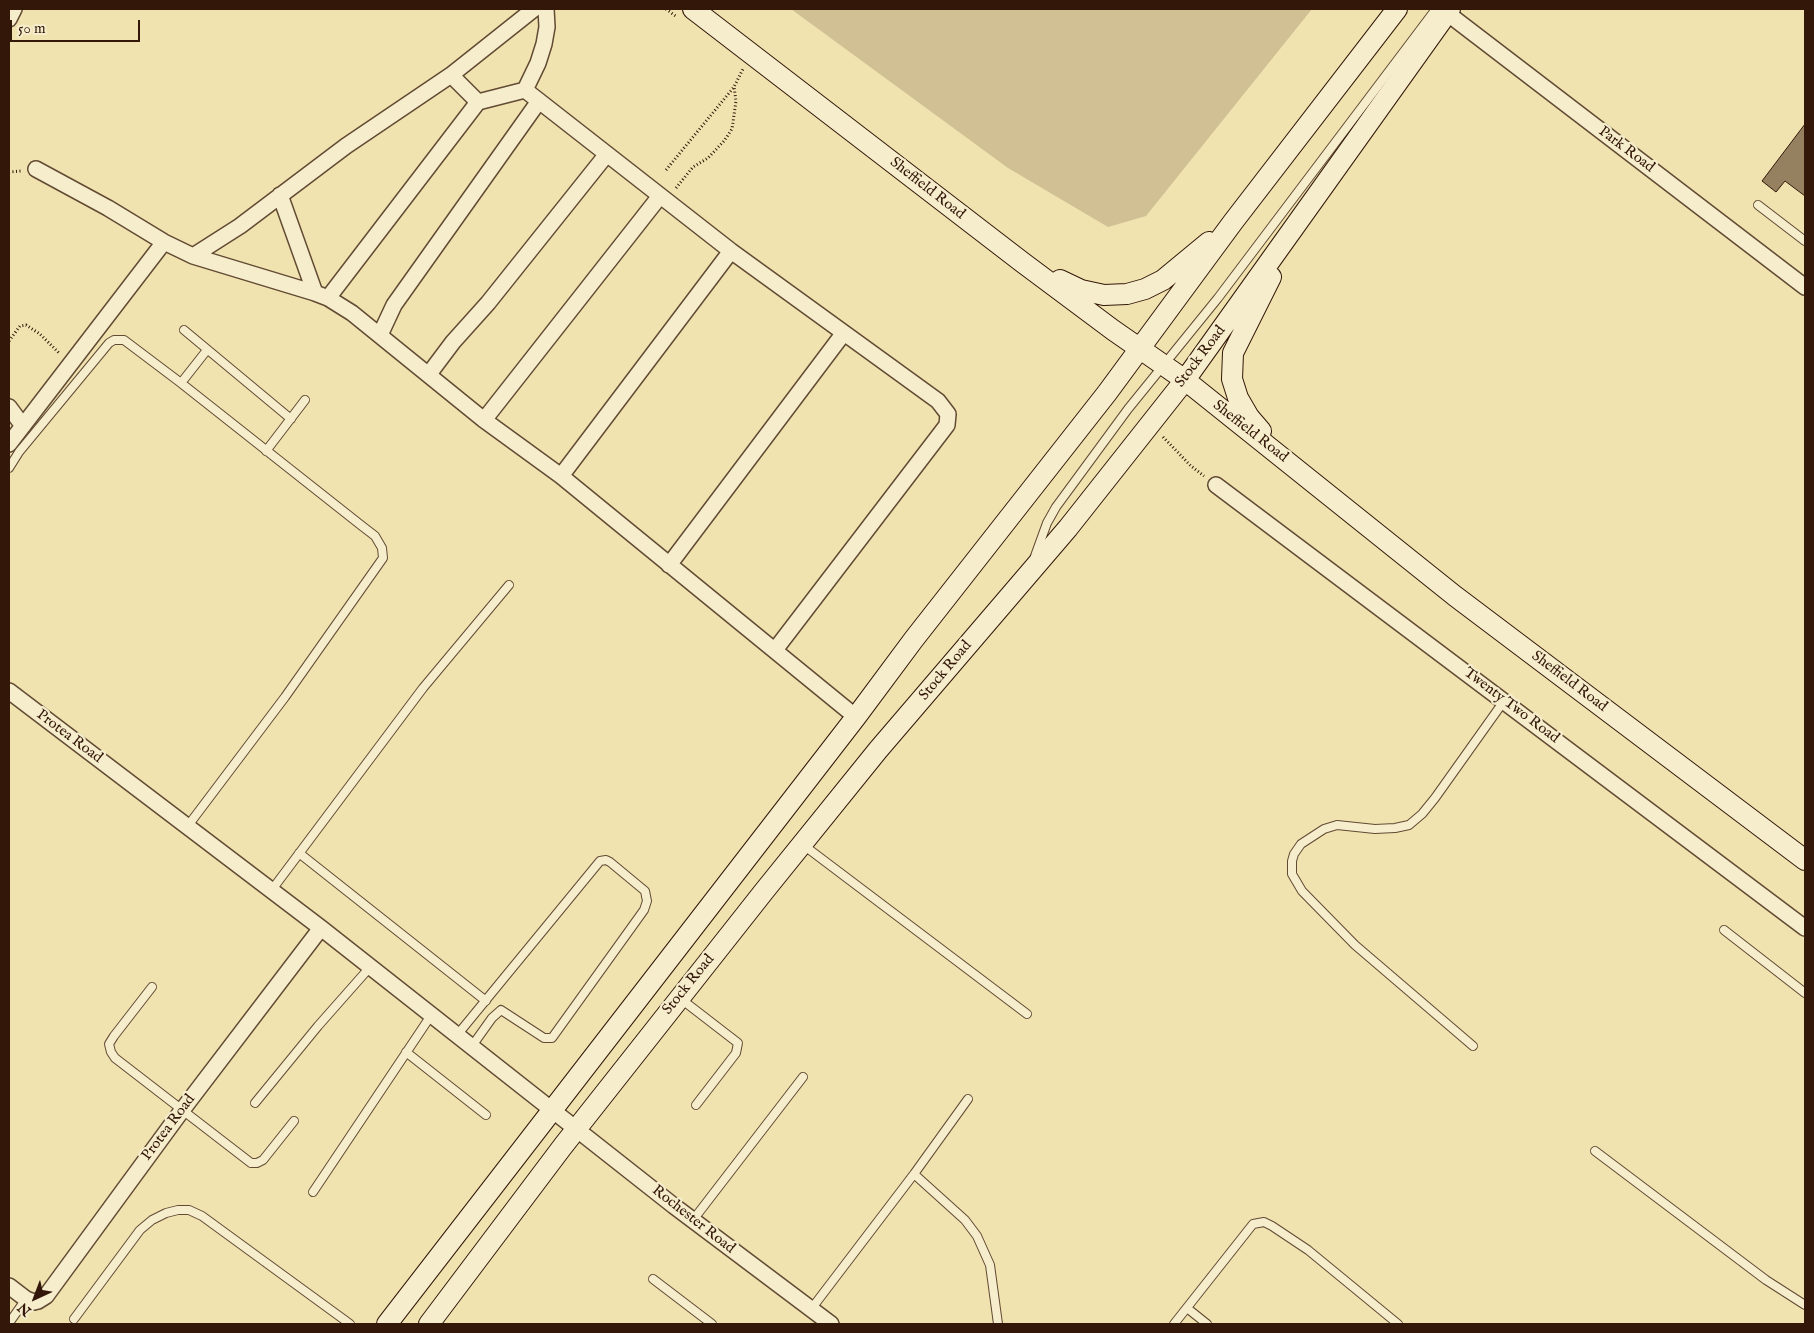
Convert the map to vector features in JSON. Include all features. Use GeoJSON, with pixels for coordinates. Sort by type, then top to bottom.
{"type":"FeatureCollection","features":[{"type":"Feature","properties":{"kind":"main road","name":"Sheffield Road"},"geometry":{"type":"LineString","coordinates":[[692,9],[1022,262],[1113,330],[1185,380],[1455,596],[1805,860]]}},
{"type":"Feature","properties":{"kind":"main road","name":"Stock Road"},"geometry":{"type":"LineString","coordinates":[[387,1324],[856,717],[914,639],[1101,400],[1397,9]]}},
{"type":"Feature","properties":{"kind":"main road","name":"Stock Road"},"geometry":{"type":"LineString","coordinates":[[429,1324],[679,998],[802,844],[878,750],[1068,528],[1185,380],[1292,232],[1444,10]]}},
{"type":"Feature","properties":{"kind":"main road"},"geometry":{"type":"LineString","coordinates":[[1022,262],[1081,290],[1104,295],[1127,294],[1145,289],[1163,280],[1234,222]]}},
{"type":"Feature","properties":{"kind":"main road"},"geometry":{"type":"LineString","coordinates":[[1292,232],[1233,353],[1232,379],[1238,398],[1249,417],[1296,468]]}},
{"type":"Feature","properties":{"kind":"street"},"geometry":{"type":"LineString","coordinates":[[9,19],[14,9]]}},
{"type":"Feature","properties":{"kind":"street"},"geometry":{"type":"LineString","coordinates":[[194,256],[240,226],[346,146],[451,75],[534,9]]}},
{"type":"Feature","properties":{"kind":"street"},"geometry":{"type":"LineString","coordinates":[[321,295],[478,102],[525,90],[538,63],[544,44],[547,28],[546,9]]}},
{"type":"Feature","properties":{"kind":"street","name":"Park Road"},"geometry":{"type":"LineString","coordinates":[[1444,10],[1805,287]]}},
{"type":"Feature","properties":{"kind":"street"},"geometry":{"type":"LineString","coordinates":[[451,75],[478,102]]}},
{"type":"Feature","properties":{"kind":"street"},"geometry":{"type":"LineString","coordinates":[[525,90],[731,251],[938,401],[948,414],[946,425],[775,650]]}},
{"type":"Feature","properties":{"kind":"street"},"geometry":{"type":"LineString","coordinates":[[380,335],[394,305],[539,101]]}},
{"type":"Feature","properties":{"kind":"street"},"geometry":{"type":"LineString","coordinates":[[429,374],[607,154]]}},
{"type":"Feature","properties":{"kind":"street"},"geometry":{"type":"LineString","coordinates":[[36,169],[108,208],[164,242],[194,256],[321,295],[352,313],[484,420],[561,476],[856,717]]}},
{"type":"Feature","properties":{"kind":"street"},"geometry":{"type":"LineString","coordinates":[[280,196],[321,295]]}},
{"type":"Feature","properties":{"kind":"street"},"geometry":{"type":"LineString","coordinates":[[484,420],[664,198]]}},
{"type":"Feature","properties":{"kind":"street"},"geometry":{"type":"LineString","coordinates":[[9,444],[164,242]]}},
{"type":"Feature","properties":{"kind":"street"},"geometry":{"type":"LineString","coordinates":[[561,476],[731,251]]}},
{"type":"Feature","properties":{"kind":"street"},"geometry":{"type":"LineString","coordinates":[[670,565],[843,334]]}},
{"type":"Feature","properties":{"kind":"street"},"geometry":{"type":"LineString","coordinates":[[9,408],[23,426]]}},
{"type":"Feature","properties":{"kind":"street","name":"Twenty Two Road"},"geometry":{"type":"LineString","coordinates":[[1216,485],[1805,928]]}},
{"type":"Feature","properties":{"kind":"street","name":"Protea Road"},"geometry":{"type":"LineString","coordinates":[[9,691],[371,966],[552,1110]]}},
{"type":"Feature","properties":{"kind":"street","name":"Protea Road"},"geometry":{"type":"LineString","coordinates":[[26,1299],[38,1302],[46,1296],[183,1110],[321,928]]}},
{"type":"Feature","properties":{"kind":"street","name":"Rochester Road"},"geometry":{"type":"LineString","coordinates":[[552,1110],[756,1269],[812,1308],[831,1324]]}},
{"type":"Feature","properties":{"kind":"street"},"geometry":{"type":"LineString","coordinates":[[9,1286],[26,1299]]}},
{"type":"Feature","properties":{"kind":"lane"},"geometry":{"type":"LineString","coordinates":[[1030,572],[1048,523],[1056,508],[1128,409],[1444,10]]}},
{"type":"Feature","properties":{"kind":"lane"},"geometry":{"type":"LineString","coordinates":[[1758,205],[1805,241]]}},
{"type":"Feature","properties":{"kind":"lane"},"geometry":{"type":"LineString","coordinates":[[184,330],[291,419]]}},
{"type":"Feature","properties":{"kind":"lane"},"geometry":{"type":"LineString","coordinates":[[9,468],[19,452],[109,344],[114,340],[124,340],[375,536],[382,548],[383,558],[285,697],[186,827]]}},
{"type":"Feature","properties":{"kind":"lane"},"geometry":{"type":"LineString","coordinates":[[181,383],[207,350]]}},
{"type":"Feature","properties":{"kind":"lane"},"geometry":{"type":"LineString","coordinates":[[266,451],[305,400]]}},
{"type":"Feature","properties":{"kind":"lane"},"geometry":{"type":"LineString","coordinates":[[271,891],[423,688],[508,585]]}},
{"type":"Feature","properties":{"kind":"lane"},"geometry":{"type":"LineString","coordinates":[[1473,1046],[1355,945],[1302,891],[1292,874],[1292,862],[1301,844],[1313,834],[1330,827],[1337,825],[1375,829],[1409,825],[1422,814],[1435,798],[1504,701]]}},
{"type":"Feature","properties":{"kind":"lane"},"geometry":{"type":"LineString","coordinates":[[802,844],[1028,1014]]}},
{"type":"Feature","properties":{"kind":"lane"},"geometry":{"type":"LineString","coordinates":[[299,853],[486,1001]]}},
{"type":"Feature","properties":{"kind":"lane"},"geometry":{"type":"LineString","coordinates":[[458,1034],[600,861],[606,860],[610,862],[645,891],[647,898],[644,910],[552,1038],[544,1038],[501,1010],[492,1018],[472,1046]]}},
{"type":"Feature","properties":{"kind":"lane"},"geometry":{"type":"LineString","coordinates":[[1724,930],[1805,993]]}},
{"type":"Feature","properties":{"kind":"lane"},"geometry":{"type":"LineString","coordinates":[[255,1103],[318,1026],[371,966]]}},
{"type":"Feature","properties":{"kind":"lane"},"geometry":{"type":"LineString","coordinates":[[152,987],[109,1044],[115,1058],[251,1163],[263,1160],[294,1121]]}},
{"type":"Feature","properties":{"kind":"lane"},"geometry":{"type":"LineString","coordinates":[[679,998],[738,1043],[736,1052],[696,1105]]}},
{"type":"Feature","properties":{"kind":"lane"},"geometry":{"type":"LineString","coordinates":[[313,1192],[432,1014]]}},
{"type":"Feature","properties":{"kind":"lane"},"geometry":{"type":"LineString","coordinates":[[406,1052],[486,1115]]}},
{"type":"Feature","properties":{"kind":"lane"},"geometry":{"type":"LineString","coordinates":[[693,1220],[803,1077]]}},
{"type":"Feature","properties":{"kind":"lane"},"geometry":{"type":"LineString","coordinates":[[812,1308],[914,1174],[968,1098]]}},
{"type":"Feature","properties":{"kind":"lane"},"geometry":{"type":"LineString","coordinates":[[1595,1152],[1766,1280],[1805,1304]]}},
{"type":"Feature","properties":{"kind":"lane"},"geometry":{"type":"LineString","coordinates":[[914,1174],[966,1220],[978,1236],[990,1265],[998,1324]]}},
{"type":"Feature","properties":{"kind":"lane"},"geometry":{"type":"LineString","coordinates":[[74,1319],[140,1230],[152,1220],[166,1213],[189,1210],[202,1216],[350,1324]]}},
{"type":"Feature","properties":{"kind":"lane"},"geometry":{"type":"LineString","coordinates":[[1174,1324],[1253,1224],[1264,1222],[1308,1250],[1398,1324]]}},
{"type":"Feature","properties":{"kind":"lane"},"geometry":{"type":"LineString","coordinates":[[653,1279],[712,1324]]}},
{"type":"Feature","properties":{"kind":"lane"},"geometry":{"type":"LineString","coordinates":[[9,1323],[26,1299]]}},
{"type":"Feature","properties":{"kind":"lane"},"geometry":{"type":"LineString","coordinates":[[1187,1308],[1207,1324]]}},
{"type":"Feature","properties":{"kind":"path"},"geometry":{"type":"LineString","coordinates":[[666,170],[734,87],[743,69]]}},
{"type":"Feature","properties":{"kind":"path"},"geometry":{"type":"LineString","coordinates":[[664,198],[693,168],[708,158],[732,129],[736,101],[734,87]]}},
{"type":"Feature","properties":{"kind":"path"},"geometry":{"type":"LineString","coordinates":[[9,341],[20,326],[26,324],[56,349],[70,366]]}},
{"type":"Feature","properties":{"kind":"path"},"geometry":{"type":"LineString","coordinates":[[1159,434],[1191,466],[1216,485]]}},
{"type":"Feature","properties":{"kind":"shaded area"},"geometry":{"type":"Polygon","coordinates":[[[791,9],[1312,9],[1146,216],[1108,227],[1008,168],[791,9]]]}},
{"type":"Feature","properties":{"kind":"building"},"geometry":{"type":"Polygon","coordinates":[[[1805,124],[1805,196],[1785,181],[1776,192],[1762,181],[1805,124]]]}}]}
